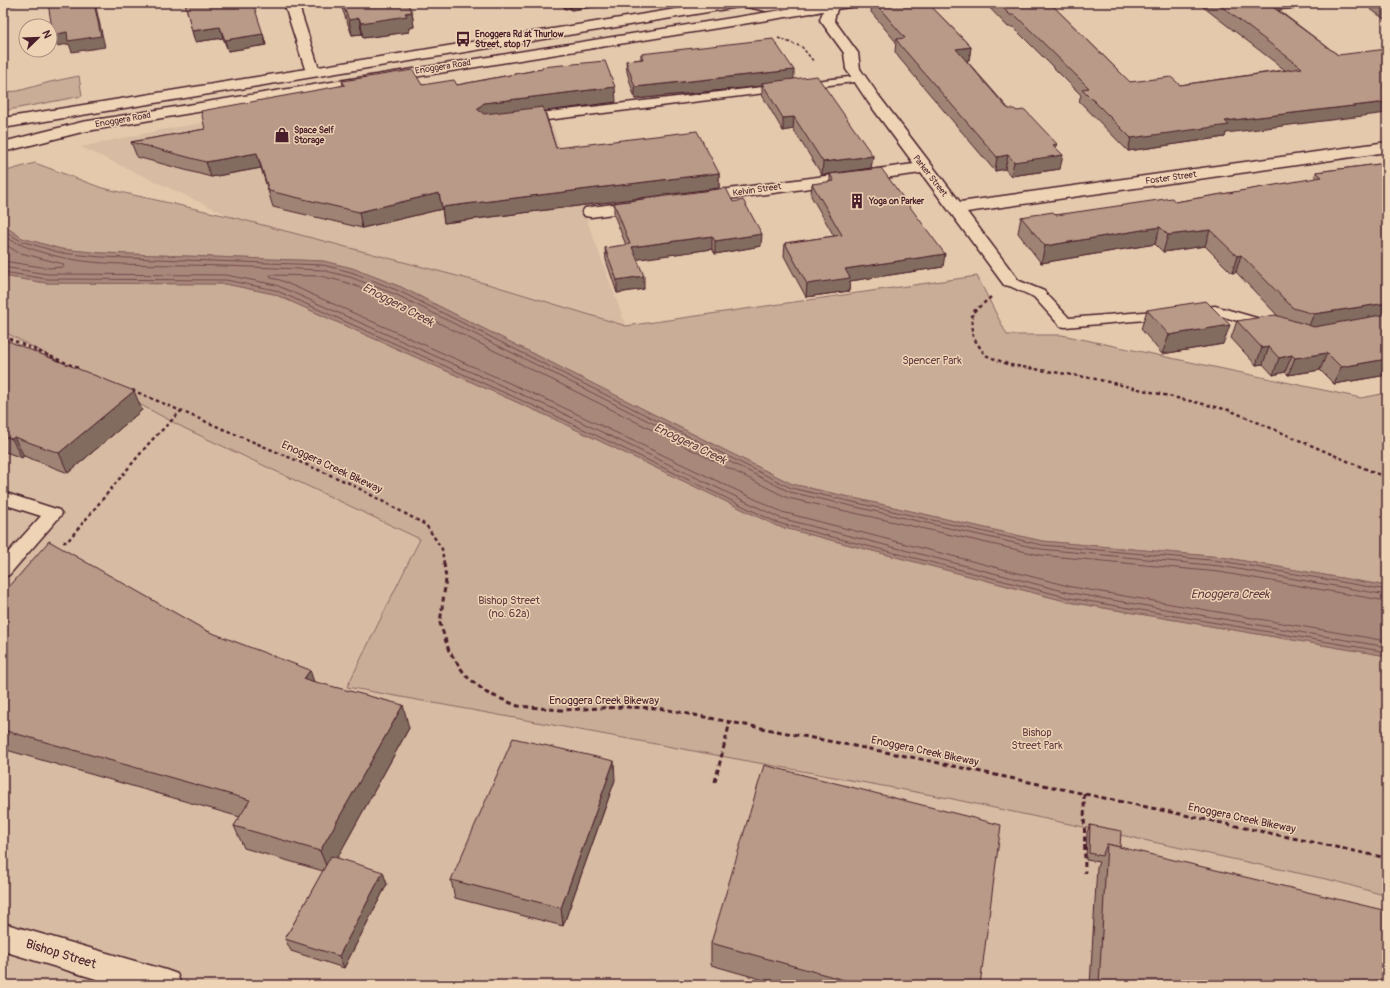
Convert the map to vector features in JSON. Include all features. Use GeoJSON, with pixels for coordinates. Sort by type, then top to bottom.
{"type":"FeatureCollection","features":[{"type":"Feature","properties":{"kind":"main road"},"geometry":{"type":"LineString","coordinates":[[290,3],[313,72]]}},
{"type":"Feature","properties":{"kind":"main road","name":"Enoggera Road"},"geometry":{"type":"LineString","coordinates":[[3,123],[738,3]]}},
{"type":"Feature","properties":{"kind":"main road"},"geometry":{"type":"LineString","coordinates":[[731,22],[742,10],[743,3]]}},
{"type":"Feature","properties":{"kind":"main road"},"geometry":{"type":"LineString","coordinates":[[748,3],[766,7],[783,5],[813,9]]}},
{"type":"Feature","properties":{"kind":"main road","name":"Enoggera Road"},"geometry":{"type":"LineString","coordinates":[[9,146],[82,127],[179,110],[850,3]]}},
{"type":"Feature","properties":{"kind":"main road"},"geometry":{"type":"LineString","coordinates":[[831,6],[827,20],[851,53],[856,74]]}},
{"type":"Feature","properties":{"kind":"main road","name":"Parker Street"},"geometry":{"type":"LineString","coordinates":[[856,74],[924,168],[956,208],[1010,281]]}},
{"type":"Feature","properties":{"kind":"main road","name":"Foster Street"},"geometry":{"type":"LineString","coordinates":[[956,208],[1387,147]]}},
{"type":"Feature","properties":{"kind":"main road","name":"Kelvin Street"},"geometry":{"type":"LineString","coordinates":[[684,200],[924,168]]}},
{"type":"Feature","properties":{"kind":"main road"},"geometry":{"type":"LineString","coordinates":[[590,212],[661,203]]}},
{"type":"Feature","properties":{"kind":"main road","name":"Bishop Street"},"geometry":{"type":"LineString","coordinates":[[3,937],[166,985]]}},
{"type":"Feature","properties":{"kind":"lane"},"geometry":{"type":"LineString","coordinates":[[510,121],[856,74]]}},
{"type":"Feature","properties":{"kind":"lane"},"geometry":{"type":"LineString","coordinates":[[1010,281],[1038,294],[1065,323],[1215,310],[1284,330]]}},
{"type":"Feature","properties":{"kind":"lane"},"geometry":{"type":"LineString","coordinates":[[3,498],[53,514],[3,570]]}},
{"type":"Feature","properties":{"kind":"path"},"geometry":{"type":"LineString","coordinates":[[776,38],[802,47],[819,69],[856,74]]}},
{"type":"Feature","properties":{"kind":"path"},"geometry":{"type":"LineString","coordinates":[[1010,281],[972,313],[973,336],[985,355],[1010,365],[1091,378],[1228,410],[1387,478]]}},
{"type":"Feature","properties":{"kind":"path"},"geometry":{"type":"LineString","coordinates":[[3,336],[83,371]]}},
{"type":"Feature","properties":{"kind":"path","name":"Enoggera Creek Bikeway"},"geometry":{"type":"LineString","coordinates":[[126,388],[182,410],[349,483],[426,526],[442,548],[446,579],[440,623],[449,651],[466,676],[487,693],[518,706],[562,710],[622,707],[658,708],[1084,794],[1387,858]]}},
{"type":"Feature","properties":{"kind":"path"},"geometry":{"type":"LineString","coordinates":[[60,542],[67,542],[150,442],[182,410]]}},
{"type":"Feature","properties":{"kind":"path"},"geometry":{"type":"LineString","coordinates":[[715,782],[730,722]]}},
{"type":"Feature","properties":{"kind":"path"},"geometry":{"type":"LineString","coordinates":[[1084,794],[1085,873]]}},
{"type":"Feature","properties":{"kind":"shaded area"},"geometry":{"type":"Polygon","coordinates":[[[421,82],[454,137],[552,125],[626,326],[495,286],[232,217],[81,147],[161,130],[342,99],[340,95],[421,82]]]}},
{"type":"Feature","properties":{"kind":"shaded area"},"geometry":{"type":"Polygon","coordinates":[[[3,331],[184,428],[420,539],[347,687],[948,798],[1335,881],[1387,896],[1387,985],[3,985],[3,331]]]}},
{"type":"Feature","properties":{"kind":"green space"},"geometry":{"type":"Polygon","coordinates":[[[79,76],[82,96],[3,111],[3,92],[18,91],[79,76]]]}},
{"type":"Feature","properties":{"kind":"green space","name":"Spencer Park"},"geometry":{"type":"Polygon","coordinates":[[[35,163],[102,188],[232,217],[495,286],[626,326],[977,276],[1007,335],[1062,335],[1361,398],[1387,393],[1387,586],[1221,557],[1042,541],[792,484],[401,287],[352,268],[323,261],[101,253],[61,249],[22,238],[3,225],[3,172],[35,163]]]}},
{"type":"Feature","properties":{"kind":"green space"},"geometry":{"type":"Polygon","coordinates":[[[3,276],[46,283],[226,284],[274,294],[550,417],[777,526],[1069,602],[1387,656],[1387,896],[1335,881],[948,798],[347,687],[420,539],[184,428],[3,331],[3,276]]]}},
{"type":"Feature","properties":{"kind":"water","name":"Enoggera Creek"},"geometry":{"type":"Polygon","coordinates":[[[3,225],[22,238],[61,249],[102,253],[323,261],[352,268],[401,287],[792,484],[1042,541],[1222,557],[1387,586],[1387,656],[1069,602],[777,526],[550,417],[274,294],[226,284],[46,283],[3,276],[3,225]]]}},
{"type":"Feature","properties":{"kind":"building"},"geometry":{"type":"Polygon","coordinates":[[[48,3],[94,3],[101,36],[68,41],[67,32],[58,34],[58,18],[50,18],[48,3]]]}},
{"type":"Feature","properties":{"kind":"building"},"geometry":{"type":"Polygon","coordinates":[[[185,3],[253,3],[263,34],[225,40],[220,27],[192,31],[185,3]]]}},
{"type":"Feature","properties":{"kind":"building"},"geometry":{"type":"Polygon","coordinates":[[[342,3],[407,3],[412,12],[405,13],[407,16],[361,23],[359,18],[349,20],[342,3]]]}},
{"type":"Feature","properties":{"kind":"building"},"geometry":{"type":"Polygon","coordinates":[[[875,3],[928,3],[971,47],[956,49],[1006,107],[1017,111],[1025,110],[1057,144],[1053,145],[1063,155],[1014,162],[1008,155],[997,157],[901,46],[896,39],[905,38],[875,3]]]}},
{"type":"Feature","properties":{"kind":"building"},"geometry":{"type":"Polygon","coordinates":[[[998,3],[1050,3],[1130,82],[1171,77],[1180,85],[1302,68],[1217,3],[1273,3],[1275,4],[1270,5],[1338,55],[1387,49],[1387,102],[1225,121],[1229,125],[1131,138],[1082,89],[1089,88],[1015,15],[1010,15],[998,3]]]}},
{"type":"Feature","properties":{"kind":"building"},"geometry":{"type":"Polygon","coordinates":[[[773,39],[794,70],[635,87],[626,61],[643,59],[641,54],[773,39]]]}},
{"type":"Feature","properties":{"kind":"building"},"geometry":{"type":"Polygon","coordinates":[[[605,61],[615,87],[484,103],[477,109],[484,114],[543,107],[556,148],[697,131],[719,173],[442,207],[439,193],[359,212],[269,191],[257,153],[206,162],[131,142],[205,129],[201,111],[345,85],[342,81],[413,70],[422,85],[454,80],[457,85],[542,69],[542,67],[605,61]]]}},
{"type":"Feature","properties":{"kind":"building"},"geometry":{"type":"Polygon","coordinates":[[[817,76],[873,156],[823,162],[794,117],[783,118],[762,83],[817,76]]]}},
{"type":"Feature","properties":{"kind":"building"},"geometry":{"type":"Polygon","coordinates":[[[1387,163],[1387,238],[1384,239],[1387,242],[1387,303],[1314,314],[1293,308],[1241,255],[1237,256],[1210,230],[1168,235],[1160,227],[1045,246],[1021,217],[1053,212],[1056,215],[1172,198],[1175,202],[1322,177],[1316,172],[1387,163]]]}},
{"type":"Feature","properties":{"kind":"building"},"geometry":{"type":"Polygon","coordinates":[[[881,168],[945,254],[845,269],[850,278],[807,284],[785,243],[842,235],[812,184],[834,181],[830,174],[881,168]]]}},
{"type":"Feature","properties":{"kind":"building"},"geometry":{"type":"Polygon","coordinates":[[[726,188],[733,202],[743,200],[762,234],[715,241],[712,236],[632,247],[644,276],[617,280],[605,248],[630,244],[614,203],[726,188]]]}},
{"type":"Feature","properties":{"kind":"building"},"geometry":{"type":"Polygon","coordinates":[[[1206,301],[1230,325],[1169,335],[1147,310],[1206,301]]]}},
{"type":"Feature","properties":{"kind":"building"},"geometry":{"type":"Polygon","coordinates":[[[1387,314],[1387,359],[1341,367],[1327,353],[1295,358],[1292,355],[1279,358],[1269,347],[1262,348],[1237,321],[1275,315],[1314,327],[1387,314]]]}},
{"type":"Feature","properties":{"kind":"building"},"geometry":{"type":"Polygon","coordinates":[[[3,339],[134,391],[59,453],[14,437],[12,439],[3,436],[3,339]]]}},
{"type":"Feature","properties":{"kind":"building"},"geometry":{"type":"Polygon","coordinates":[[[49,541],[207,631],[310,670],[304,679],[403,705],[320,851],[234,826],[250,800],[3,730],[3,594],[49,541]]]}},
{"type":"Feature","properties":{"kind":"building"},"geometry":{"type":"Polygon","coordinates":[[[513,738],[614,761],[561,908],[451,880],[513,738]]]}},
{"type":"Feature","properties":{"kind":"building"},"geometry":{"type":"Polygon","coordinates":[[[764,765],[1001,825],[980,985],[862,985],[711,943],[764,765]]]}},
{"type":"Feature","properties":{"kind":"building"},"geometry":{"type":"Polygon","coordinates":[[[1090,825],[1121,831],[1120,847],[1107,844],[1102,856],[1089,853],[1090,825]]]}},
{"type":"Feature","properties":{"kind":"building"},"geometry":{"type":"Polygon","coordinates":[[[1107,844],[1387,911],[1387,985],[1099,985],[1107,844]]]}},
{"type":"Feature","properties":{"kind":"building"},"geometry":{"type":"Polygon","coordinates":[[[331,856],[383,872],[339,956],[285,939],[331,856]]]}},
{"type":"Feature","properties":{"kind":"place","name":"Enoggera Rd at Thurlow Street, stop 17"},"geometry":{"type":"Point","coordinates":[463,39]}},
{"type":"Feature","properties":{"kind":"place","name":"Space Self Storage"},"geometry":{"type":"Point","coordinates":[282,135]}},
{"type":"Feature","properties":{"kind":"place","name":"Yoga on Parker"},"geometry":{"type":"Point","coordinates":[857,201]}},
{"type":"Feature","properties":{"kind":"park label","name":"Bishop Street (no. 62a)"},"geometry":{"type":"Point","coordinates":[509,606]}},
{"type":"Feature","properties":{"kind":"park label","name":"Bishop Street Park"},"geometry":{"type":"Point","coordinates":[1037,738]}}]}
